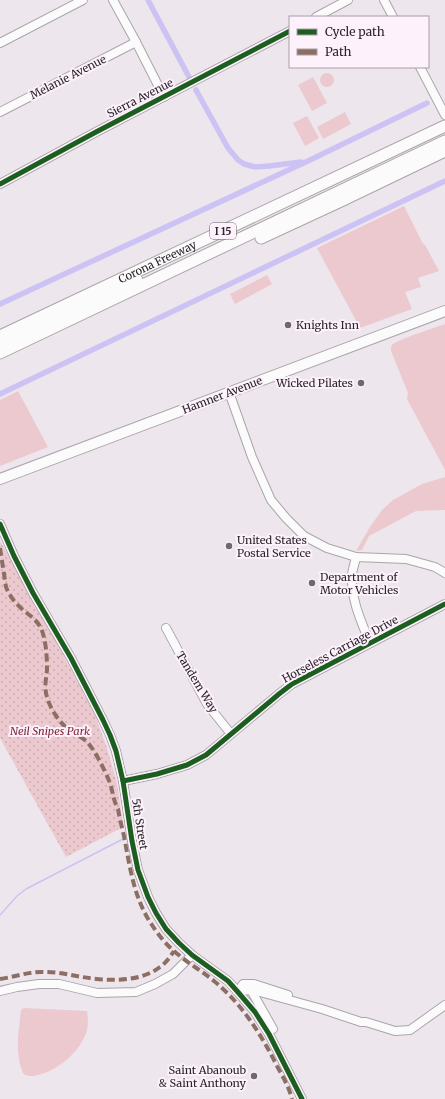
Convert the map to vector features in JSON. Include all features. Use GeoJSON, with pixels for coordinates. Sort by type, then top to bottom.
{"type":"FeatureCollection","features":[{"type":"Feature","properties":{"kind":"highway","name":"Corona Freeway"},"geometry":{"type":"LineString","coordinates":[[0,336],[445,126]]}},
{"type":"Feature","properties":{"kind":"highway"},"geometry":{"type":"LineString","coordinates":[[0,353],[445,134]]}},
{"type":"Feature","properties":{"kind":"highway"},"geometry":{"type":"LineString","coordinates":[[0,345],[445,141]]}},
{"type":"Feature","properties":{"kind":"highway","name":"Corona Freeway"},"geometry":{"type":"LineString","coordinates":[[0,361],[445,151]]}},
{"type":"Feature","properties":{"kind":"highway"},"geometry":{"type":"LineString","coordinates":[[194,257],[235,226]]}},
{"type":"Feature","properties":{"kind":"highway","name":"I 15"},"geometry":{"type":"LineString","coordinates":[[194,257],[244,245]]}},
{"type":"Feature","properties":{"kind":"main road","name":"Hamner Avenue"},"geometry":{"type":"LineString","coordinates":[[0,479],[445,311]]}},
{"type":"Feature","properties":{"kind":"street"},"geometry":{"type":"LineString","coordinates":[[0,43],[83,0]]}},
{"type":"Feature","properties":{"kind":"street"},"geometry":{"type":"LineString","coordinates":[[113,0],[164,97]]}},
{"type":"Feature","properties":{"kind":"street"},"geometry":{"type":"LineString","coordinates":[[318,16],[348,0]]}},
{"type":"Feature","properties":{"kind":"street"},"geometry":{"type":"LineString","coordinates":[[384,0],[392,16]]}},
{"type":"Feature","properties":{"kind":"street","name":"Sierra Avenue"},"geometry":{"type":"LineString","coordinates":[[0,184],[289,32]]}},
{"type":"Feature","properties":{"kind":"street","name":"Melanie Avenue"},"geometry":{"type":"LineString","coordinates":[[0,112],[136,42]]}},
{"type":"Feature","properties":{"kind":"street"},"geometry":{"type":"LineString","coordinates":[[420,68],[442,109]]}},
{"type":"Feature","properties":{"kind":"street"},"geometry":{"type":"LineString","coordinates":[[229,392],[252,457],[271,500],[304,536],[327,548],[356,557],[406,559],[435,567],[445,573]]}},
{"type":"Feature","properties":{"kind":"street","name":"5th Street"},"geometry":{"type":"LineString","coordinates":[[0,524],[17,563],[104,720],[116,751],[123,782],[138,870],[156,913],[166,929],[179,943],[192,955],[228,981],[255,1012],[296,1084],[302,1099]]}},
{"type":"Feature","properties":{"kind":"street"},"geometry":{"type":"LineString","coordinates":[[356,557],[352,574],[353,595],[360,619],[370,643]]}},
{"type":"Feature","properties":{"kind":"street","name":"Horseless Carriage Drive"},"geometry":{"type":"LineString","coordinates":[[123,782],[187,765],[206,754],[292,684],[445,604]]}},
{"type":"Feature","properties":{"kind":"street","name":"Tandem Way"},"geometry":{"type":"LineString","coordinates":[[166,628],[207,704],[231,734]]}},
{"type":"Feature","properties":{"kind":"street"},"geometry":{"type":"LineString","coordinates":[[0,991],[39,984],[59,984],[97,993],[136,992],[173,974],[192,955]]}},
{"type":"Feature","properties":{"kind":"street"},"geometry":{"type":"LineString","coordinates":[[237,990],[243,984],[254,984],[362,1018],[366,1022]]}},
{"type":"Feature","properties":{"kind":"street"},"geometry":{"type":"LineString","coordinates":[[237,990],[251,990],[395,1031],[410,1030],[445,1005]]}},
{"type":"Feature","properties":{"kind":"street"},"geometry":{"type":"LineString","coordinates":[[251,990],[274,1032],[273,1042]]}},
{"type":"Feature","properties":{"kind":"green space"},"geometry":{"type":"Polygon","coordinates":[[[324,73],[330,73],[334,77],[334,83],[330,87],[324,87],[320,83],[320,77],[324,73]]]}},
{"type":"Feature","properties":{"kind":"green space"},"geometry":{"type":"Polygon","coordinates":[[[313,77],[327,103],[312,111],[298,85],[313,77]]]}},
{"type":"Feature","properties":{"kind":"green space"},"geometry":{"type":"Polygon","coordinates":[[[345,112],[351,124],[323,139],[317,127],[345,112]]]}},
{"type":"Feature","properties":{"kind":"green space"},"geometry":{"type":"Polygon","coordinates":[[[307,116],[319,138],[305,146],[293,123],[307,116]]]}},
{"type":"Feature","properties":{"kind":"green space"},"geometry":{"type":"Polygon","coordinates":[[[404,206],[423,244],[425,245],[439,271],[418,278],[421,287],[405,292],[412,309],[360,328],[317,248],[404,206]]]}},
{"type":"Feature","properties":{"kind":"green space"},"geometry":{"type":"Polygon","coordinates":[[[267,275],[272,284],[235,304],[230,294],[267,275]]]}},
{"type":"Feature","properties":{"kind":"green space"},"geometry":{"type":"Polygon","coordinates":[[[445,324],[445,470],[407,399],[408,393],[391,348],[395,343],[408,337],[445,324]]]}},
{"type":"Feature","properties":{"kind":"green space"},"geometry":{"type":"Polygon","coordinates":[[[18,391],[48,447],[0,466],[0,400],[18,391]]]}},
{"type":"Feature","properties":{"kind":"green space"},"geometry":{"type":"Polygon","coordinates":[[[445,477],[445,510],[416,511],[369,536],[362,550],[356,551],[382,510],[393,500],[422,484],[445,477]]]}},
{"type":"Feature","properties":{"kind":"green space","name":"Neil Snipes Park"},"geometry":{"type":"Polygon","coordinates":[[[0,541],[95,715],[107,748],[117,783],[123,827],[66,857],[0,738],[0,541]]]}},
{"type":"Feature","properties":{"kind":"green space"},"geometry":{"type":"Polygon","coordinates":[[[24,1008],[87,1011],[88,1025],[86,1033],[83,1041],[76,1051],[59,1066],[39,1075],[30,1076],[24,1074],[19,1060],[18,1046],[21,1010],[24,1008]]]}},
{"type":"Feature","properties":{"kind":"waterway"},"geometry":{"type":"LineString","coordinates":[[148,0],[189,77]]}},
{"type":"Feature","properties":{"kind":"waterway"},"geometry":{"type":"LineString","coordinates":[[196,90],[228,148],[238,160],[244,164],[255,167],[301,162]]}},
{"type":"Feature","properties":{"kind":"waterway"},"geometry":{"type":"LineString","coordinates":[[0,304],[308,161],[427,103]]}},
{"type":"Feature","properties":{"kind":"waterway"},"geometry":{"type":"LineString","coordinates":[[0,394],[445,181]]}},
{"type":"Feature","properties":{"kind":"waterway"},"geometry":{"type":"LineString","coordinates":[[0,915],[17,896],[26,889],[123,839]]}},
{"type":"Feature","properties":{"kind":"marked path"},"geometry":{"type":"LineString","coordinates":[[0,548],[7,590],[17,604],[37,622],[43,633],[47,659],[46,690],[51,707],[64,726],[85,740],[91,747],[110,783],[118,809],[135,888],[146,916],[164,942],[224,990],[250,1020],[286,1082],[292,1099]]}},
{"type":"Feature","properties":{"kind":"marked path"},"geometry":{"type":"LineString","coordinates":[[0,979],[28,973],[50,972],[82,977],[122,980],[142,976],[152,972],[166,962],[174,951]]}},
{"type":"Feature","properties":{"kind":"cycle path"},"geometry":{"type":"LineString","coordinates":[[0,184],[289,32]]}},
{"type":"Feature","properties":{"kind":"cycle path"},"geometry":{"type":"LineString","coordinates":[[0,524],[33,593],[71,658],[110,735],[116,751],[123,781],[138,870],[148,897],[156,913],[166,929],[179,943],[192,955],[228,981],[255,1012],[269,1034],[302,1099]]}},
{"type":"Feature","properties":{"kind":"cycle path"},"geometry":{"type":"LineString","coordinates":[[123,781],[157,774],[187,765],[206,755],[292,684],[445,604]]}},
{"type":"Feature","properties":{"kind":"place","name":"Knights Inn"},"geometry":{"type":"Point","coordinates":[288,325]}},
{"type":"Feature","properties":{"kind":"place","name":"Wicked Pilates"},"geometry":{"type":"Point","coordinates":[361,383]}},
{"type":"Feature","properties":{"kind":"place","name":"United States Postal Service"},"geometry":{"type":"Point","coordinates":[229,546]}},
{"type":"Feature","properties":{"kind":"place","name":"Department of Motor Vehicles"},"geometry":{"type":"Point","coordinates":[312,583]}},
{"type":"Feature","properties":{"kind":"place","name":"Saint Abanoub & Saint Anthony"},"geometry":{"type":"Point","coordinates":[254,1076]}}]}
